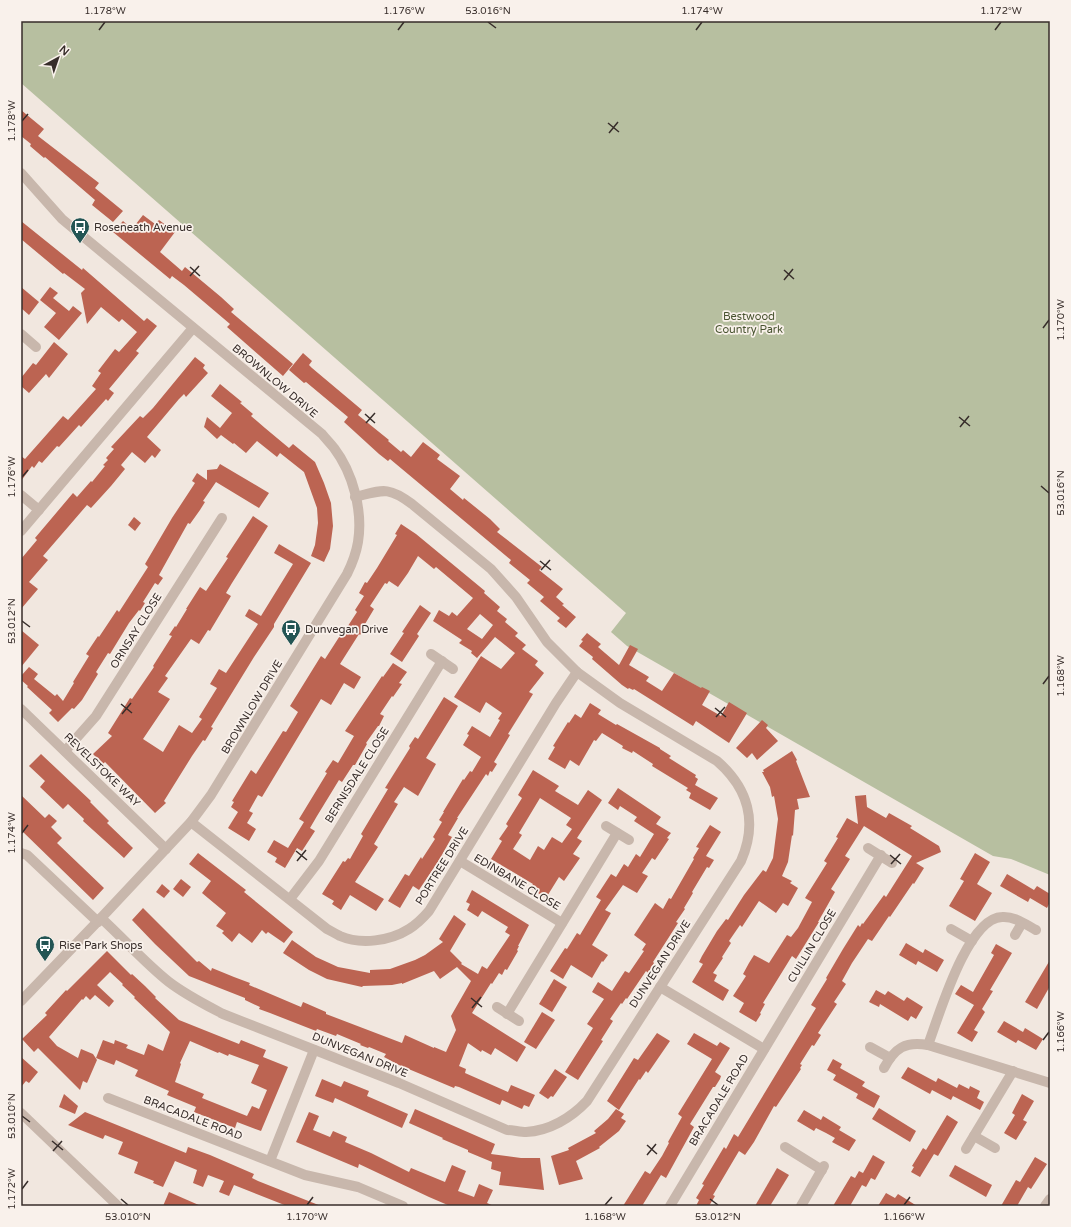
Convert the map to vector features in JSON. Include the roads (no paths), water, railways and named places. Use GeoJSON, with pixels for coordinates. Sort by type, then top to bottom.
{"type":"FeatureCollection","features":[{"type":"Feature","properties":{"kind":"street","name":"BROWNLOW DRIVE"},"geometry":{"type":"LineString","coordinates":[[21,173],[62,219],[322,434],[343,463],[353,487],[358,511],[358,541],[354,557],[347,574],[222,778],[191,822],[100,920],[21,1001]]}},
{"type":"Feature","properties":{"kind":"street"},"geometry":{"type":"LineString","coordinates":[[21,531],[193,328]]}},
{"type":"Feature","properties":{"kind":"street"},"geometry":{"type":"LineString","coordinates":[[22,338],[36,347]]}},
{"type":"Feature","properties":{"kind":"street","name":"DUNVEGAN DRIVE"},"geometry":{"type":"LineString","coordinates":[[21,853],[27,855],[156,971],[186,994],[223,1014],[399,1083],[507,1130],[525,1132],[558,1124],[578,1110],[587,1101],[741,860],[750,830],[747,806],[737,783],[725,768],[717,761],[620,703],[576,672],[547,642],[516,597],[500,578],[412,504],[389,491],[380,490],[355,497]]}},
{"type":"Feature","properties":{"kind":"street"},"geometry":{"type":"LineString","coordinates":[[21,495],[39,510]]}},
{"type":"Feature","properties":{"kind":"street","name":"ORNSAY CLOSE"},"geometry":{"type":"LineString","coordinates":[[65,751],[96,716],[222,518]]}},
{"type":"Feature","properties":{"kind":"street"},"geometry":{"type":"LineString","coordinates":[[431,654],[454,669]]}},
{"type":"Feature","properties":{"kind":"street","name":"BERNISDALE CLOSE"},"geometry":{"type":"LineString","coordinates":[[290,899],[319,861],[442,661]]}},
{"type":"Feature","properties":{"kind":"street","name":"PORTREE DRIVE"},"geometry":{"type":"LineString","coordinates":[[191,822],[327,929],[341,936],[360,940],[385,939],[396,936],[420,921],[429,911],[556,702],[576,672]]}},
{"type":"Feature","properties":{"kind":"street","name":"REVELSTOKE WAY"},"geometry":{"type":"LineString","coordinates":[[21,709],[166,849]]}},
{"type":"Feature","properties":{"kind":"street"},"geometry":{"type":"LineString","coordinates":[[606,826],[629,840]]}},
{"type":"Feature","properties":{"kind":"street","name":"EDINBANE CLOSE"},"geometry":{"type":"LineString","coordinates":[[507,1014],[617,833]]}},
{"type":"Feature","properties":{"kind":"street"},"geometry":{"type":"LineString","coordinates":[[868,848],[892,863]]}},
{"type":"Feature","properties":{"kind":"street","name":"CUILLIN CLOSE"},"geometry":{"type":"LineString","coordinates":[[764,1049],[881,855]]}},
{"type":"Feature","properties":{"kind":"street","name":"EDINBANE CLOSE"},"geometry":{"type":"LineString","coordinates":[[460,861],[562,923]]}},
{"type":"Feature","properties":{"kind":"street"},"geometry":{"type":"LineString","coordinates":[[928,1045],[956,970],[981,927],[993,919],[1001,917],[1011,918],[1036,930]]}},
{"type":"Feature","properties":{"kind":"street"},"geometry":{"type":"LineString","coordinates":[[1015,935],[1022,923]]}},
{"type":"Feature","properties":{"kind":"street"},"geometry":{"type":"LineString","coordinates":[[951,929],[972,941]]}},
{"type":"Feature","properties":{"kind":"street","name":"BRACADALE ROAD"},"geometry":{"type":"LineString","coordinates":[[660,987],[764,1049],[670,1206]]}},
{"type":"Feature","properties":{"kind":"street"},"geometry":{"type":"LineString","coordinates":[[497,1007],[519,1021]]}},
{"type":"Feature","properties":{"kind":"street"},"geometry":{"type":"LineString","coordinates":[[884,1068],[895,1051],[907,1045],[918,1043],[1050,1083]]}},
{"type":"Feature","properties":{"kind":"street"},"geometry":{"type":"LineString","coordinates":[[870,1047],[890,1058]]}},
{"type":"Feature","properties":{"kind":"street"},"geometry":{"type":"LineString","coordinates":[[270,1161],[314,1050]]}},
{"type":"Feature","properties":{"kind":"street"},"geometry":{"type":"LineString","coordinates":[[966,1149],[1013,1071]]}},
{"type":"Feature","properties":{"kind":"street","name":"BRACADALE ROAD"},"geometry":{"type":"LineString","coordinates":[[108,1098],[305,1175],[358,1187],[403,1206]]}},
{"type":"Feature","properties":{"kind":"street"},"geometry":{"type":"LineString","coordinates":[[21,1113],[118,1206]]}},
{"type":"Feature","properties":{"kind":"street"},"geometry":{"type":"LineString","coordinates":[[974,1136],[995,1148]]}},
{"type":"Feature","properties":{"kind":"street"},"geometry":{"type":"LineString","coordinates":[[785,1147],[823,1168],[801,1206]]}},
{"type":"Feature","properties":{"kind":"street"},"geometry":{"type":"LineString","coordinates":[[1045,1206],[1050,1199]]}},
{"type":"Feature","properties":{"kind":"place","name":"Roseneath Avenue"},"geometry":{"type":"Point","coordinates":[80,244]}},
{"type":"Feature","properties":{"kind":"place","name":"Dunvegan Drive"},"geometry":{"type":"Point","coordinates":[291,646]}},
{"type":"Feature","properties":{"kind":"place","name":"Rise Park Shops"},"geometry":{"type":"Point","coordinates":[45,962]}},
{"type":"Feature","properties":{"kind":"park label","name":"Bestwood Country Park"},"geometry":{"type":"Point","coordinates":[749,322]}}]}
